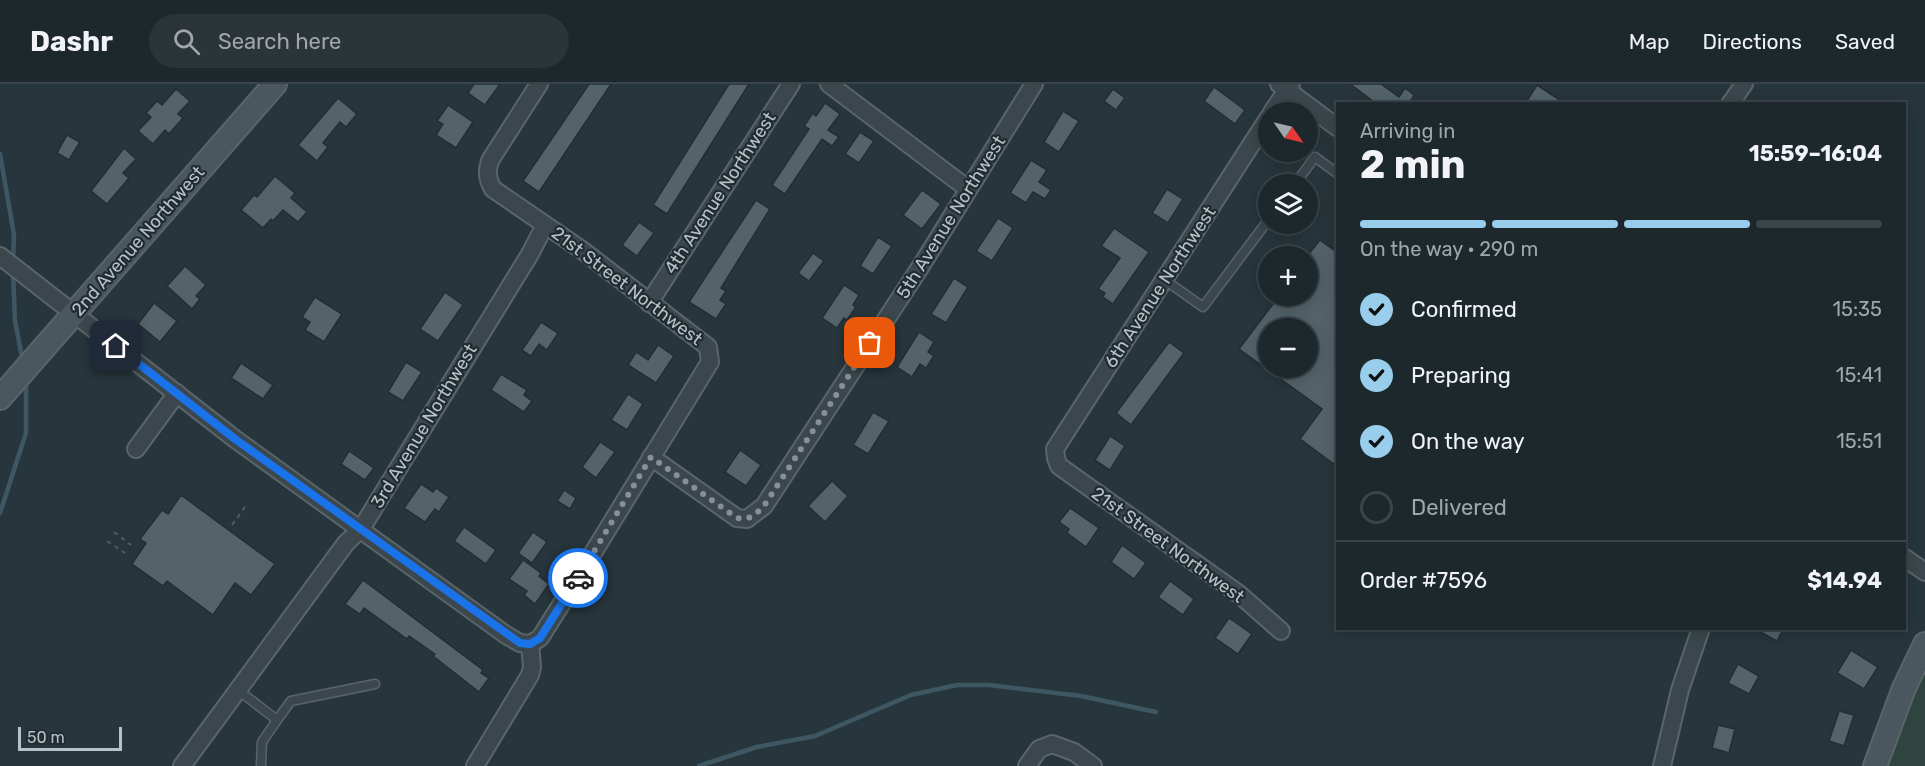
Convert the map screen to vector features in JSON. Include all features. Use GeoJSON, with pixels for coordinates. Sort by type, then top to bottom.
{"type":"FeatureCollection","features":[{"type":"Feature","properties":{"kind":"main road","name":"2nd Avenue Northwest"},"geometry":{"type":"LineString","coordinates":[[0,398],[275,84]]}},
{"type":"Feature","properties":{"kind":"main road"},"geometry":{"type":"LineString","coordinates":[[1875,766],[1904,688],[1925,644]]}},
{"type":"Feature","properties":{"kind":"street"},"geometry":{"type":"LineString","coordinates":[[539,84],[491,159],[487,172],[494,189],[545,225]]}},
{"type":"Feature","properties":{"kind":"street","name":"4th Avenue Northwest"},"geometry":{"type":"LineString","coordinates":[[649,303],[791,84]]}},
{"type":"Feature","properties":{"kind":"street"},"geometry":{"type":"LineString","coordinates":[[829,84],[968,189]]}},
{"type":"Feature","properties":{"kind":"street","name":"5th Avenue Northwest"},"geometry":{"type":"LineString","coordinates":[[651,457],[737,518],[747,519],[757,513],[764,506],[921,266],[1034,84]]}},
{"type":"Feature","properties":{"kind":"street"},"geometry":{"type":"LineString","coordinates":[[1731,102],[1744,84]]}},
{"type":"Feature","properties":{"kind":"street"},"geometry":{"type":"LineString","coordinates":[[1277,102],[1285,86],[1336,126]]}},
{"type":"Feature","properties":{"kind":"street","name":"6th Avenue Northwest"},"geometry":{"type":"LineString","coordinates":[[1056,458],[1055,449],[1258,134]]}},
{"type":"Feature","properties":{"kind":"street","name":"21st Street Northwest"},"geometry":{"type":"LineString","coordinates":[[545,225],[708,347],[710,362],[651,457]]}},
{"type":"Feature","properties":{"kind":"street","name":"3rd Avenue Northwest"},"geometry":{"type":"LineString","coordinates":[[182,766],[341,550],[361,529],[530,254],[545,225]]}},
{"type":"Feature","properties":{"kind":"street"},"geometry":{"type":"LineString","coordinates":[[0,256],[235,439],[520,643],[530,644],[540,638],[651,457]]}},
{"type":"Feature","properties":{"kind":"street"},"geometry":{"type":"LineString","coordinates":[[136,449],[177,393]]}},
{"type":"Feature","properties":{"kind":"street","name":"21st Street Northwest"},"geometry":{"type":"LineString","coordinates":[[1056,458],[1059,466],[1239,594],[1281,631]]}},
{"type":"Feature","properties":{"kind":"street"},"geometry":{"type":"LineString","coordinates":[[1906,559],[1925,572]]}},
{"type":"Feature","properties":{"kind":"street"},"geometry":{"type":"LineString","coordinates":[[1662,766],[1680,690],[1700,630]]}},
{"type":"Feature","properties":{"kind":"street"},"geometry":{"type":"LineString","coordinates":[[475,766],[530,675],[532,668],[530,644]]}},
{"type":"Feature","properties":{"kind":"street"},"geometry":{"type":"LineString","coordinates":[[1028,766],[1035,752],[1052,744],[1074,752],[1093,766]]}},
{"type":"Feature","properties":{"kind":"lane"},"geometry":{"type":"LineString","coordinates":[[1303,174],[1316,157],[1336,172]]}},
{"type":"Feature","properties":{"kind":"lane"},"geometry":{"type":"LineString","coordinates":[[1165,280],[1203,307],[1258,234]]}},
{"type":"Feature","properties":{"kind":"lane"},"geometry":{"type":"LineString","coordinates":[[261,766],[262,742],[291,701],[375,684]]}},
{"type":"Feature","properties":{"kind":"lane"},"geometry":{"type":"LineString","coordinates":[[238,690],[277,720]]}},
{"type":"Feature","properties":{"kind":"path"},"geometry":{"type":"LineString","coordinates":[[232,525],[244,507]]}},
{"type":"Feature","properties":{"kind":"path"},"geometry":{"type":"LineString","coordinates":[[114,532],[131,545]]}},
{"type":"Feature","properties":{"kind":"path"},"geometry":{"type":"LineString","coordinates":[[107,541],[125,553]]}},
{"type":"Feature","properties":{"kind":"green space"},"geometry":{"type":"Polygon","coordinates":[[[1925,658],[1925,766],[1884,766],[1925,658]]]}},
{"type":"Feature","properties":{"kind":"building"},"geometry":{"type":"Polygon","coordinates":[[[474,84],[500,84],[485,105],[468,93],[474,84]]]}},
{"type":"Feature","properties":{"kind":"building"},"geometry":{"type":"Polygon","coordinates":[[[589,84],[611,84],[539,192],[523,181],[589,84]]]}},
{"type":"Feature","properties":{"kind":"building"},"geometry":{"type":"Polygon","coordinates":[[[729,84],[749,84],[667,214],[653,205],[729,84]]]}},
{"type":"Feature","properties":{"kind":"building"},"geometry":{"type":"Polygon","coordinates":[[[1350,84],[1381,84],[1399,97],[1405,88],[1414,95],[1410,102],[1374,102],[1350,84]]]}},
{"type":"Feature","properties":{"kind":"building"},"geometry":{"type":"Polygon","coordinates":[[[1537,85],[1563,102],[1526,102],[1537,85]]]}},
{"type":"Feature","properties":{"kind":"building"},"geometry":{"type":"Polygon","coordinates":[[[1214,87],[1245,110],[1235,124],[1204,101],[1214,87]]]}},
{"type":"Feature","properties":{"kind":"building"},"geometry":{"type":"Polygon","coordinates":[[[176,89],[190,101],[178,114],[183,118],[169,134],[165,130],[153,144],[138,131],[151,117],[146,113],[157,101],[162,105],[176,89]]]}},
{"type":"Feature","properties":{"kind":"building"},"geometry":{"type":"Polygon","coordinates":[[[1113,89],[1125,98],[1116,110],[1104,101],[1113,89]]]}},
{"type":"Feature","properties":{"kind":"building"},"geometry":{"type":"Polygon","coordinates":[[[338,98],[357,114],[346,127],[340,122],[323,143],[328,147],[317,161],[298,145],[338,98]]]}},
{"type":"Feature","properties":{"kind":"building"},"geometry":{"type":"Polygon","coordinates":[[[825,103],[840,114],[828,130],[839,137],[832,146],[822,139],[785,194],[772,185],[809,129],[804,126],[813,113],[816,116],[825,103]]]}},
{"type":"Feature","properties":{"kind":"building"},"geometry":{"type":"Polygon","coordinates":[[[448,105],[473,122],[456,148],[436,135],[443,124],[437,121],[448,105]]]}},
{"type":"Feature","properties":{"kind":"building"},"geometry":{"type":"Polygon","coordinates":[[[1063,111],[1079,121],[1059,152],[1044,142],[1063,111]]]}},
{"type":"Feature","properties":{"kind":"building"},"geometry":{"type":"Polygon","coordinates":[[[860,132],[874,141],[859,163],[845,154],[860,132]]]}},
{"type":"Feature","properties":{"kind":"building"},"geometry":{"type":"Polygon","coordinates":[[[67,135],[80,142],[69,160],[57,153],[67,135]]]}},
{"type":"Feature","properties":{"kind":"building"},"geometry":{"type":"Polygon","coordinates":[[[124,148],[136,159],[123,173],[129,178],[107,204],[91,191],[124,148]]]}},
{"type":"Feature","properties":{"kind":"building"},"geometry":{"type":"Polygon","coordinates":[[[1031,160],[1047,170],[1039,182],[1051,190],[1045,199],[1033,192],[1026,203],[1010,193],[1031,160]]]}},
{"type":"Feature","properties":{"kind":"building"},"geometry":{"type":"Polygon","coordinates":[[[275,176],[295,193],[291,198],[307,212],[298,222],[283,210],[263,228],[241,210],[254,195],[257,197],[275,176]]]}},
{"type":"Feature","properties":{"kind":"building"},"geometry":{"type":"Polygon","coordinates":[[[1167,189],[1183,199],[1168,223],[1152,213],[1167,189]]]}},
{"type":"Feature","properties":{"kind":"building"},"geometry":{"type":"Polygon","coordinates":[[[922,190],[941,204],[922,229],[903,215],[922,190]]]}},
{"type":"Feature","properties":{"kind":"building"},"geometry":{"type":"Polygon","coordinates":[[[756,200],[770,209],[721,288],[726,291],[720,300],[726,304],[716,319],[689,302],[756,200]]]}},
{"type":"Feature","properties":{"kind":"building"},"geometry":{"type":"Polygon","coordinates":[[[998,218],[1013,228],[992,261],[976,251],[998,218]]]}},
{"type":"Feature","properties":{"kind":"building"},"geometry":{"type":"Polygon","coordinates":[[[639,222],[654,233],[637,256],[622,245],[639,222]]]}},
{"type":"Feature","properties":{"kind":"building"},"geometry":{"type":"Polygon","coordinates":[[[1114,228],[1149,252],[1113,304],[1103,297],[1105,293],[1098,289],[1120,258],[1101,246],[1114,228]]]}},
{"type":"Feature","properties":{"kind":"building"},"geometry":{"type":"Polygon","coordinates":[[[878,237],[892,246],[873,274],[860,266],[878,237]]]}},
{"type":"Feature","properties":{"kind":"building"},"geometry":{"type":"Polygon","coordinates":[[[1320,240],[1336,252],[1336,466],[1300,439],[1322,409],[1279,378],[1318,378],[1318,318],[1262,318],[1271,306],[1318,306],[1318,246],[1315,246],[1320,240]]]}},
{"type":"Feature","properties":{"kind":"building"},"geometry":{"type":"Polygon","coordinates":[[[813,253],[824,261],[809,281],[798,273],[813,253]]]}},
{"type":"Feature","properties":{"kind":"building"},"geometry":{"type":"Polygon","coordinates":[[[185,266],[206,285],[196,296],[200,299],[192,309],[167,286],[185,266]]]}},
{"type":"Feature","properties":{"kind":"building"},"geometry":{"type":"Polygon","coordinates":[[[954,278],[968,287],[946,323],[931,314],[954,278]]]}},
{"type":"Feature","properties":{"kind":"building"},"geometry":{"type":"Polygon","coordinates":[[[844,285],[859,295],[853,305],[856,307],[847,320],[844,318],[837,328],[822,318],[844,285]]]}},
{"type":"Feature","properties":{"kind":"building"},"geometry":{"type":"Polygon","coordinates":[[[445,292],[463,305],[438,341],[420,329],[445,292]]]}},
{"type":"Feature","properties":{"kind":"building"},"geometry":{"type":"Polygon","coordinates":[[[315,297],[342,314],[324,342],[305,330],[310,322],[302,317],[315,297]]]}},
{"type":"Feature","properties":{"kind":"building"},"geometry":{"type":"Polygon","coordinates":[[[154,303],[177,321],[160,342],[138,324],[154,303]]]}},
{"type":"Feature","properties":{"kind":"building"},"geometry":{"type":"Polygon","coordinates":[[[541,322],[558,333],[547,350],[539,344],[531,356],[522,350],[541,322]]]}},
{"type":"Feature","properties":{"kind":"building"},"geometry":{"type":"Polygon","coordinates":[[[1258,324],[1258,363],[1239,349],[1258,324]]]}},
{"type":"Feature","properties":{"kind":"building"},"geometry":{"type":"Polygon","coordinates":[[[919,332],[934,342],[928,352],[934,356],[926,368],[920,364],[912,377],[897,367],[919,332]]]}},
{"type":"Feature","properties":{"kind":"building"},"geometry":{"type":"Polygon","coordinates":[[[1169,342],[1184,353],[1131,425],[1116,413],[1169,342]]]}},
{"type":"Feature","properties":{"kind":"building"},"geometry":{"type":"Polygon","coordinates":[[[658,345],[674,356],[656,383],[628,365],[636,352],[648,360],[658,345]]]}},
{"type":"Feature","properties":{"kind":"building"},"geometry":{"type":"Polygon","coordinates":[[[406,362],[422,372],[403,401],[388,392],[406,362]]]}},
{"type":"Feature","properties":{"kind":"building"},"geometry":{"type":"Polygon","coordinates":[[[241,363],[273,385],[263,399],[231,378],[241,363]]]}},
{"type":"Feature","properties":{"kind":"building"},"geometry":{"type":"Polygon","coordinates":[[[501,374],[527,390],[524,395],[532,401],[524,412],[491,390],[501,374]]]}},
{"type":"Feature","properties":{"kind":"building"},"geometry":{"type":"Polygon","coordinates":[[[628,394],[643,404],[627,430],[611,420],[628,394]]]}},
{"type":"Feature","properties":{"kind":"building"},"geometry":{"type":"Polygon","coordinates":[[[873,412],[889,421],[868,454],[853,445],[873,412]]]}},
{"type":"Feature","properties":{"kind":"building"},"geometry":{"type":"Polygon","coordinates":[[[1110,436],[1125,446],[1110,470],[1095,460],[1110,436]]]}},
{"type":"Feature","properties":{"kind":"building"},"geometry":{"type":"Polygon","coordinates":[[[600,442],[615,452],[596,478],[582,467],[600,442]]]}},
{"type":"Feature","properties":{"kind":"building"},"geometry":{"type":"Polygon","coordinates":[[[740,450],[761,465],[746,486],[725,472],[740,450]]]}},
{"type":"Feature","properties":{"kind":"building"},"geometry":{"type":"Polygon","coordinates":[[[349,451],[374,468],[365,480],[341,464],[349,451]]]}},
{"type":"Feature","properties":{"kind":"building"},"geometry":{"type":"Polygon","coordinates":[[[832,481],[848,496],[825,522],[808,506],[832,481]]]}},
{"type":"Feature","properties":{"kind":"building"},"geometry":{"type":"Polygon","coordinates":[[[421,484],[433,492],[436,488],[449,497],[439,512],[435,509],[425,522],[404,508],[421,484]]]}},
{"type":"Feature","properties":{"kind":"building"},"geometry":{"type":"Polygon","coordinates":[[[564,490],[576,498],[570,509],[557,501],[564,490]]]}},
{"type":"Feature","properties":{"kind":"building"},"geometry":{"type":"Polygon","coordinates":[[[181,495],[275,564],[251,595],[235,583],[213,615],[167,581],[163,586],[132,564],[146,543],[140,539],[162,510],[168,514],[181,495]]]}},
{"type":"Feature","properties":{"kind":"building"},"geometry":{"type":"Polygon","coordinates":[[[1070,508],[1099,528],[1086,547],[1067,533],[1069,529],[1059,522],[1070,508]]]}},
{"type":"Feature","properties":{"kind":"building"},"geometry":{"type":"Polygon","coordinates":[[[464,527],[496,550],[486,564],[454,541],[464,527]]]}},
{"type":"Feature","properties":{"kind":"building"},"geometry":{"type":"Polygon","coordinates":[[[533,532],[547,542],[532,563],[518,553],[533,532]]]}},
{"type":"Feature","properties":{"kind":"building"},"geometry":{"type":"Polygon","coordinates":[[[1122,545],[1146,563],[1134,579],[1111,562],[1122,545]]]}},
{"type":"Feature","properties":{"kind":"building"},"geometry":{"type":"Polygon","coordinates":[[[523,560],[541,573],[539,576],[549,584],[535,604],[524,595],[527,591],[509,579],[523,560]]]}},
{"type":"Feature","properties":{"kind":"building"},"geometry":{"type":"Polygon","coordinates":[[[363,580],[483,670],[481,673],[489,678],[479,692],[433,656],[435,654],[409,636],[407,639],[364,608],[360,614],[345,604],[363,580]]]}},
{"type":"Feature","properties":{"kind":"building"},"geometry":{"type":"Polygon","coordinates":[[[1170,581],[1194,599],[1183,615],[1158,597],[1170,581]]]}},
{"type":"Feature","properties":{"kind":"building"},"geometry":{"type":"Polygon","coordinates":[[[1229,618],[1252,634],[1238,654],[1215,638],[1229,618]]]}},
{"type":"Feature","properties":{"kind":"building"},"geometry":{"type":"Polygon","coordinates":[[[1757,630],[1783,630],[1777,641],[1757,630]]]}},
{"type":"Feature","properties":{"kind":"building"},"geometry":{"type":"Polygon","coordinates":[[[1851,650],[1878,667],[1864,689],[1837,673],[1851,650]]]}},
{"type":"Feature","properties":{"kind":"building"},"geometry":{"type":"Polygon","coordinates":[[[1738,664],[1759,676],[1749,694],[1728,683],[1738,664]]]}},
{"type":"Feature","properties":{"kind":"building"},"geometry":{"type":"Polygon","coordinates":[[[1839,711],[1854,715],[1844,746],[1829,741],[1839,711]]]}},
{"type":"Feature","properties":{"kind":"building"},"geometry":{"type":"Polygon","coordinates":[[[1718,725],[1735,729],[1729,753],[1712,748],[1718,725]]]}},
{"type":"Feature","properties":{"kind":"waterway"},"geometry":{"type":"LineString","coordinates":[[0,154],[14,235],[13,261]]}},
{"type":"Feature","properties":{"kind":"waterway"},"geometry":{"type":"LineString","coordinates":[[13,272],[15,321],[23,362]]}},
{"type":"Feature","properties":{"kind":"waterway"},"geometry":{"type":"LineString","coordinates":[[0,513],[26,433],[26,379]]}},
{"type":"Feature","properties":{"kind":"waterway"},"geometry":{"type":"LineString","coordinates":[[699,766],[757,747],[815,736],[911,695],[957,685],[989,685],[1081,696],[1156,712]]}},
{"type":"Feature","properties":{"kind":"way so far"},"geometry":{"type":"LineString","coordinates":[[578,578],[651,457],[737,518],[747,519],[757,513],[764,506],[870,343]]}},
{"type":"Feature","properties":{"kind":"route"},"geometry":{"type":"LineString","coordinates":[[116,346],[235,439],[520,643],[530,644],[540,638],[578,578]]}}]}
